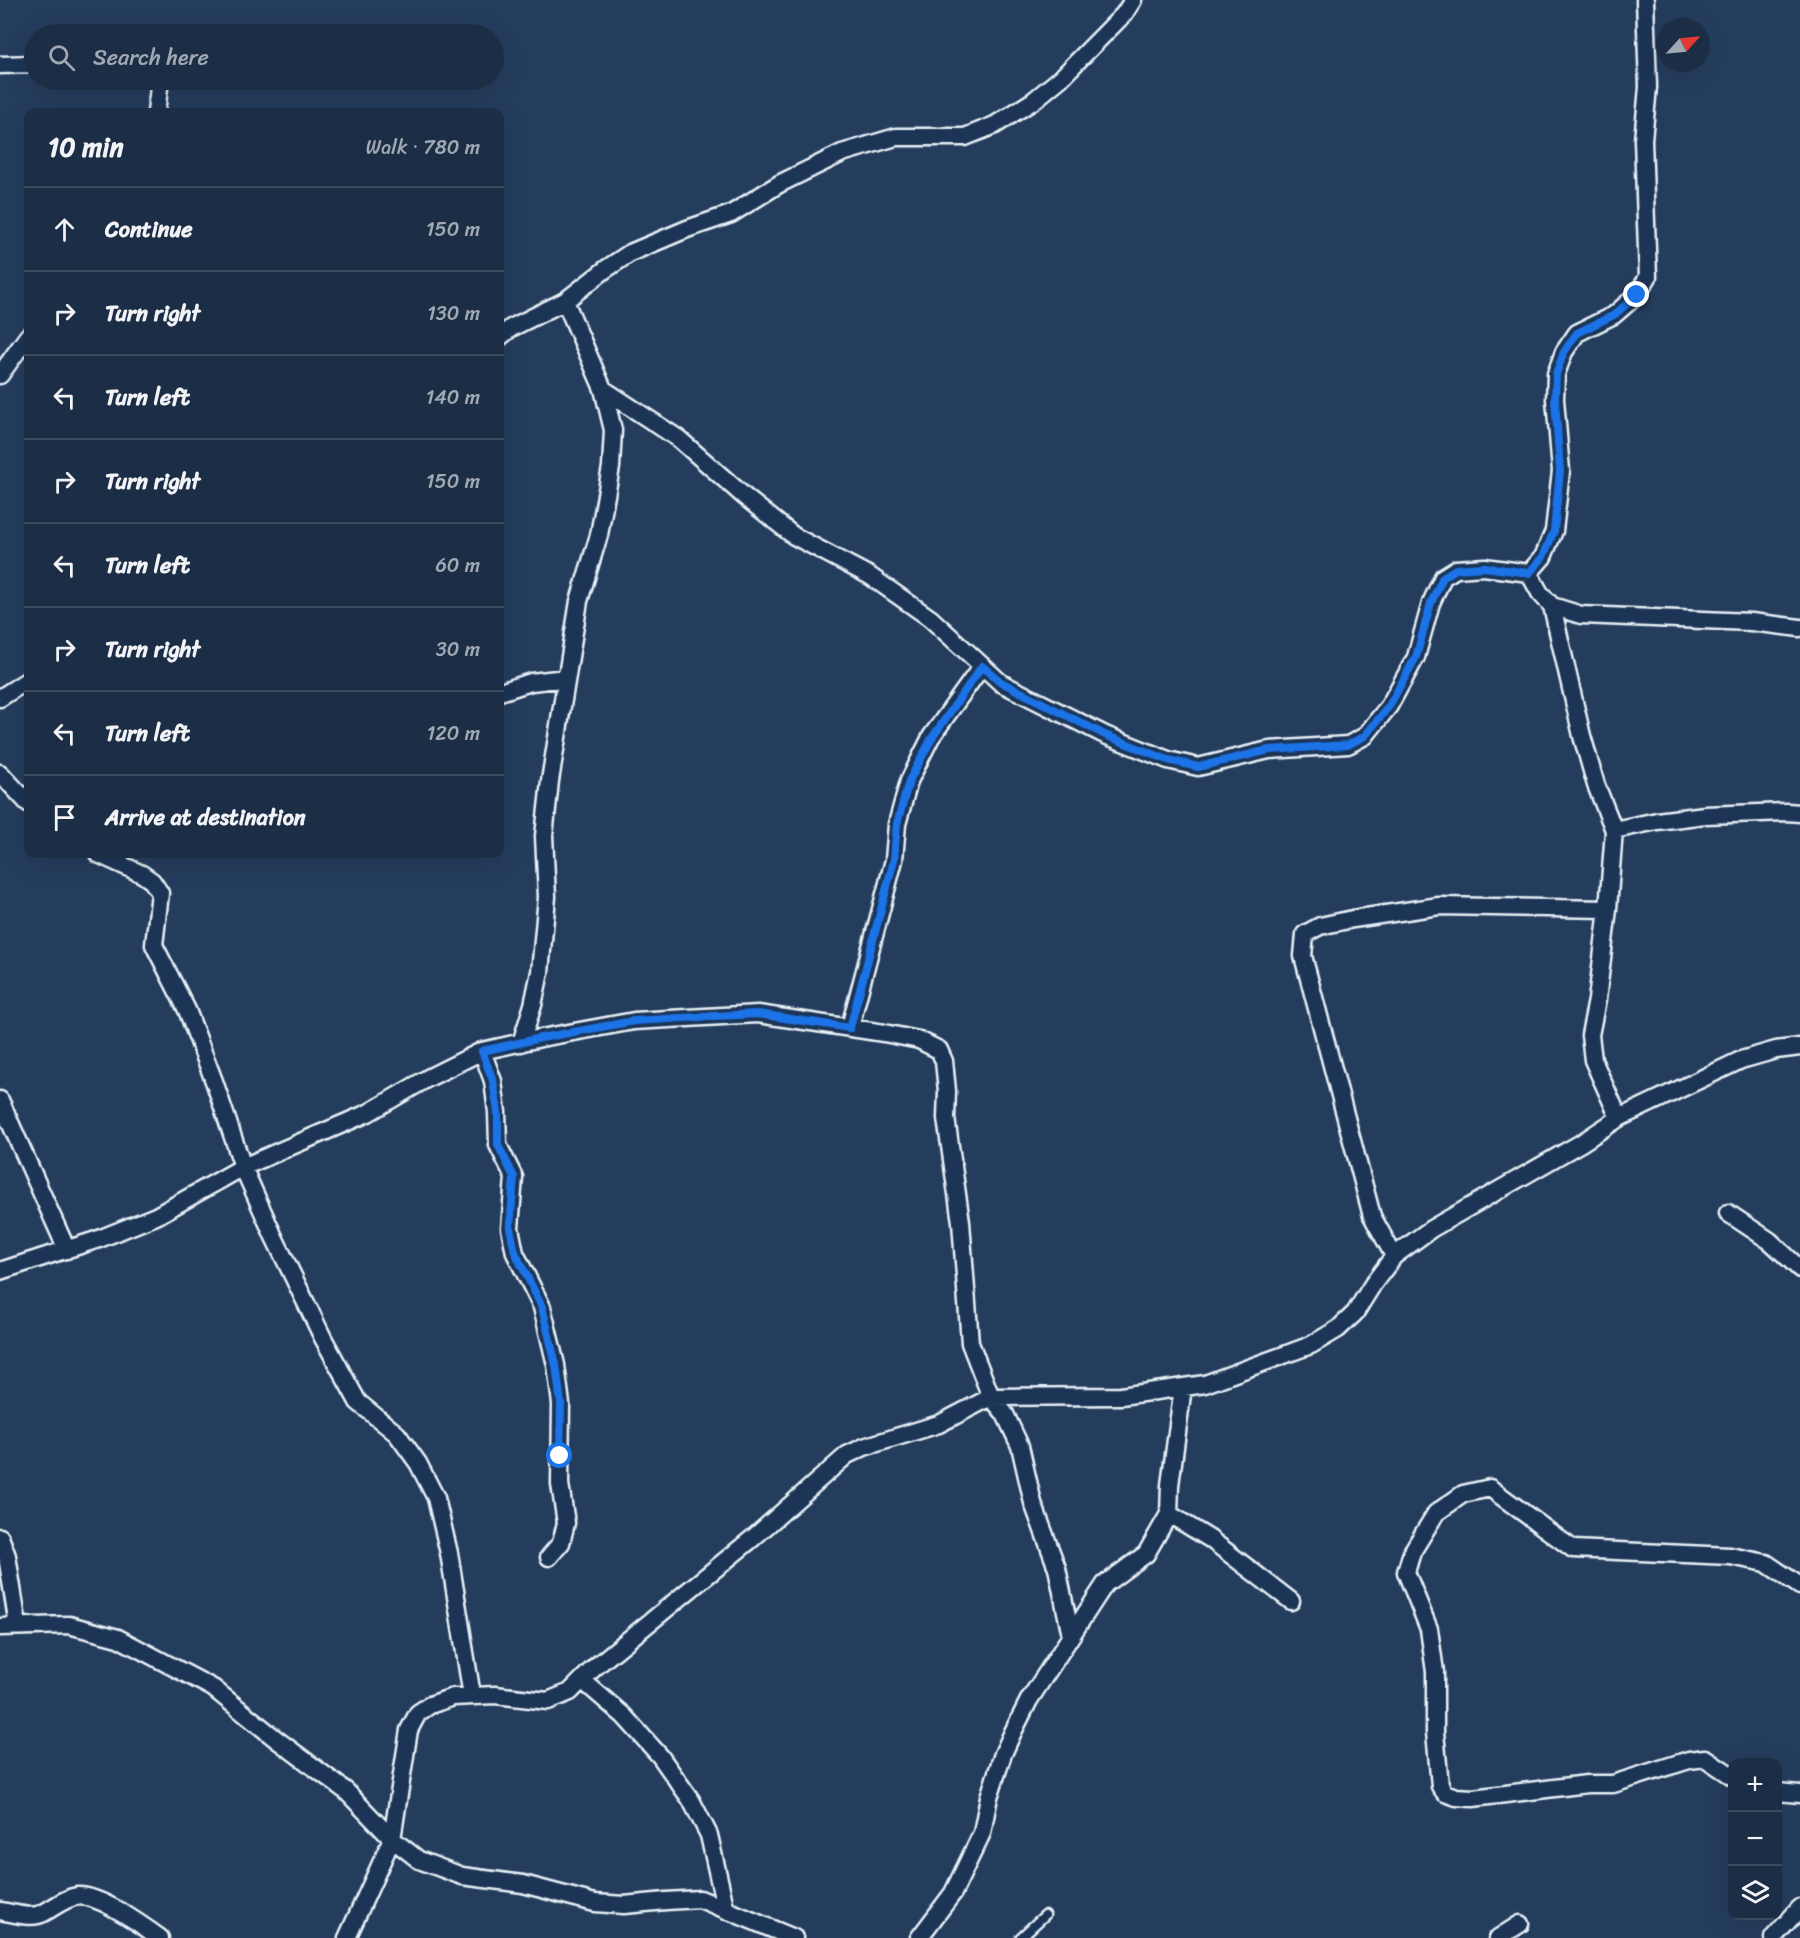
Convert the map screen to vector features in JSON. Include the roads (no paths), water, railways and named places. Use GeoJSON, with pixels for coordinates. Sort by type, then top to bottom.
{"type":"FeatureCollection","features":[{"type":"Feature","properties":{"kind":"street"},"geometry":{"type":"LineString","coordinates":[[504,334],[565,301],[630,253],[687,229],[731,214],[779,184],[842,153],[896,136],[965,137],[995,125],[1033,101],[1061,78],[1124,14],[1132,0]]}},
{"type":"Feature","properties":{"kind":"street"},"geometry":{"type":"LineString","coordinates":[[1529,573],[1543,557],[1554,531],[1560,471],[1555,399],[1556,374],[1564,352],[1577,333],[1614,315],[1637,295],[1648,277],[1643,140],[1648,87],[1645,0]]}},
{"type":"Feature","properties":{"kind":"street"},"geometry":{"type":"LineString","coordinates":[[0,65],[24,64]]}},
{"type":"Feature","properties":{"kind":"street"},"geometry":{"type":"LineString","coordinates":[[156,108],[159,90]]}},
{"type":"Feature","properties":{"kind":"street"},"geometry":{"type":"LineString","coordinates":[[521,1042],[533,1005],[540,972],[547,897],[544,836],[550,781],[579,602],[599,535],[611,467],[613,430],[603,389],[565,301]]}},
{"type":"Feature","properties":{"kind":"street"},"geometry":{"type":"LineString","coordinates":[[0,375],[24,342]]}},
{"type":"Feature","properties":{"kind":"street"},"geometry":{"type":"LineString","coordinates":[[603,389],[679,439],[794,536],[870,576],[930,618],[1001,682],[1105,735],[1168,760],[1198,767],[1269,750],[1348,745],[1365,736],[1389,706],[1416,657],[1431,603],[1443,577],[1456,569],[1484,567],[1529,573]]}},
{"type":"Feature","properties":{"kind":"street"},"geometry":{"type":"LineString","coordinates":[[1529,573],[1540,593],[1552,606],[1582,736],[1596,785],[1614,830],[1608,909],[1590,1035],[1593,1060],[1619,1119]]}},
{"type":"Feature","properties":{"kind":"street"},"geometry":{"type":"LineString","coordinates":[[1552,606],[1581,615],[1751,622],[1800,628]]}},
{"type":"Feature","properties":{"kind":"street"},"geometry":{"type":"LineString","coordinates":[[850,1028],[894,860],[897,824],[909,781],[932,738],[982,666]]}},
{"type":"Feature","properties":{"kind":"street"},"geometry":{"type":"LineString","coordinates":[[504,691],[531,682],[567,678]]}},
{"type":"Feature","properties":{"kind":"street"},"geometry":{"type":"LineString","coordinates":[[0,698],[24,683]]}},
{"type":"Feature","properties":{"kind":"street"},"geometry":{"type":"LineString","coordinates":[[0,773],[24,799]]}},
{"type":"Feature","properties":{"kind":"street"},"geometry":{"type":"LineString","coordinates":[[1614,830],[1657,821],[1705,815],[1800,813]]}},
{"type":"Feature","properties":{"kind":"street"},"geometry":{"type":"LineString","coordinates":[[107,858],[142,874],[152,881],[160,892],[154,945],[188,1010],[243,1167],[323,1338],[358,1402],[397,1434],[418,1463],[436,1498],[448,1553],[472,1696]]}},
{"type":"Feature","properties":{"kind":"street"},"geometry":{"type":"LineString","coordinates":[[1394,1256],[1372,1216],[1303,956],[1305,934],[1320,926],[1353,919],[1439,906],[1608,909]]}},
{"type":"Feature","properties":{"kind":"street"},"geometry":{"type":"LineString","coordinates":[[0,1271],[67,1250],[156,1216],[243,1167],[368,1113],[428,1078],[482,1051],[634,1021],[758,1014],[919,1040],[939,1050],[944,1061],[947,1091],[946,1118],[961,1222],[970,1343],[991,1397],[1005,1413],[1020,1446],[1033,1503],[1057,1568],[1071,1636]]}},
{"type":"Feature","properties":{"kind":"street"},"geometry":{"type":"LineString","coordinates":[[347,1938],[392,1839],[409,1730],[418,1713],[430,1705],[453,1696],[495,1695],[548,1701],[570,1692],[595,1667],[753,1539],[847,1455],[864,1447],[939,1424],[991,1397],[1121,1396],[1205,1384],[1311,1345],[1338,1329],[1355,1313],[1394,1256],[1431,1229],[1619,1119],[1741,1060],[1776,1050],[1800,1047]]}},
{"type":"Feature","properties":{"kind":"street"},"geometry":{"type":"LineString","coordinates":[[482,1051],[493,1081],[498,1112],[498,1145],[514,1177],[510,1228],[515,1252],[542,1307],[556,1365],[561,1404],[560,1484],[566,1523],[561,1543],[549,1557]]}},
{"type":"Feature","properties":{"kind":"street"},"geometry":{"type":"LineString","coordinates":[[0,1100],[67,1250]]}},
{"type":"Feature","properties":{"kind":"street"},"geometry":{"type":"LineString","coordinates":[[1728,1213],[1770,1241],[1800,1269]]}},
{"type":"Feature","properties":{"kind":"street"},"geometry":{"type":"LineString","coordinates":[[919,1938],[954,1893],[982,1833],[989,1797],[1003,1754],[1029,1700],[1105,1584],[1146,1554],[1169,1514],[1170,1485],[1183,1387]]}},
{"type":"Feature","properties":{"kind":"street"},"geometry":{"type":"LineString","coordinates":[[1728,1773],[1705,1758],[1689,1760],[1613,1784],[1587,1784],[1473,1798],[1456,1797],[1445,1793],[1440,1786],[1438,1770],[1435,1732],[1435,1672],[1429,1629],[1406,1572],[1412,1552],[1437,1514],[1463,1494],[1490,1488],[1573,1549],[1730,1556],[1766,1563],[1800,1586]]}},
{"type":"Feature","properties":{"kind":"street"},"geometry":{"type":"LineString","coordinates":[[1169,1514],[1210,1539],[1291,1601]]}},
{"type":"Feature","properties":{"kind":"street"},"geometry":{"type":"LineString","coordinates":[[0,1537],[7,1556],[18,1626]]}},
{"type":"Feature","properties":{"kind":"street"},"geometry":{"type":"LineString","coordinates":[[0,1627],[69,1625],[118,1638],[213,1688],[346,1791],[392,1839],[419,1860],[462,1876],[523,1884],[595,1903],[624,1905],[700,1899],[794,1938]]}},
{"type":"Feature","properties":{"kind":"street"},"geometry":{"type":"LineString","coordinates":[[582,1680],[624,1716],[660,1756],[691,1800],[709,1835],[726,1911]]}},
{"type":"Feature","properties":{"kind":"street"},"geometry":{"type":"LineString","coordinates":[[1782,1792],[1800,1794]]}},
{"type":"Feature","properties":{"kind":"street"},"geometry":{"type":"LineString","coordinates":[[0,1911],[28,1916],[44,1914],[58,1903],[79,1896],[100,1900],[160,1938]]}},
{"type":"Feature","properties":{"kind":"street"},"geometry":{"type":"LineString","coordinates":[[1773,1938],[1800,1908]]}},
{"type":"Feature","properties":{"kind":"street"},"geometry":{"type":"LineString","coordinates":[[1498,1938],[1520,1924]]}},
{"type":"Feature","properties":{"kind":"lane"},"geometry":{"type":"LineString","coordinates":[[1020,1938],[1045,1915]]}}]}
